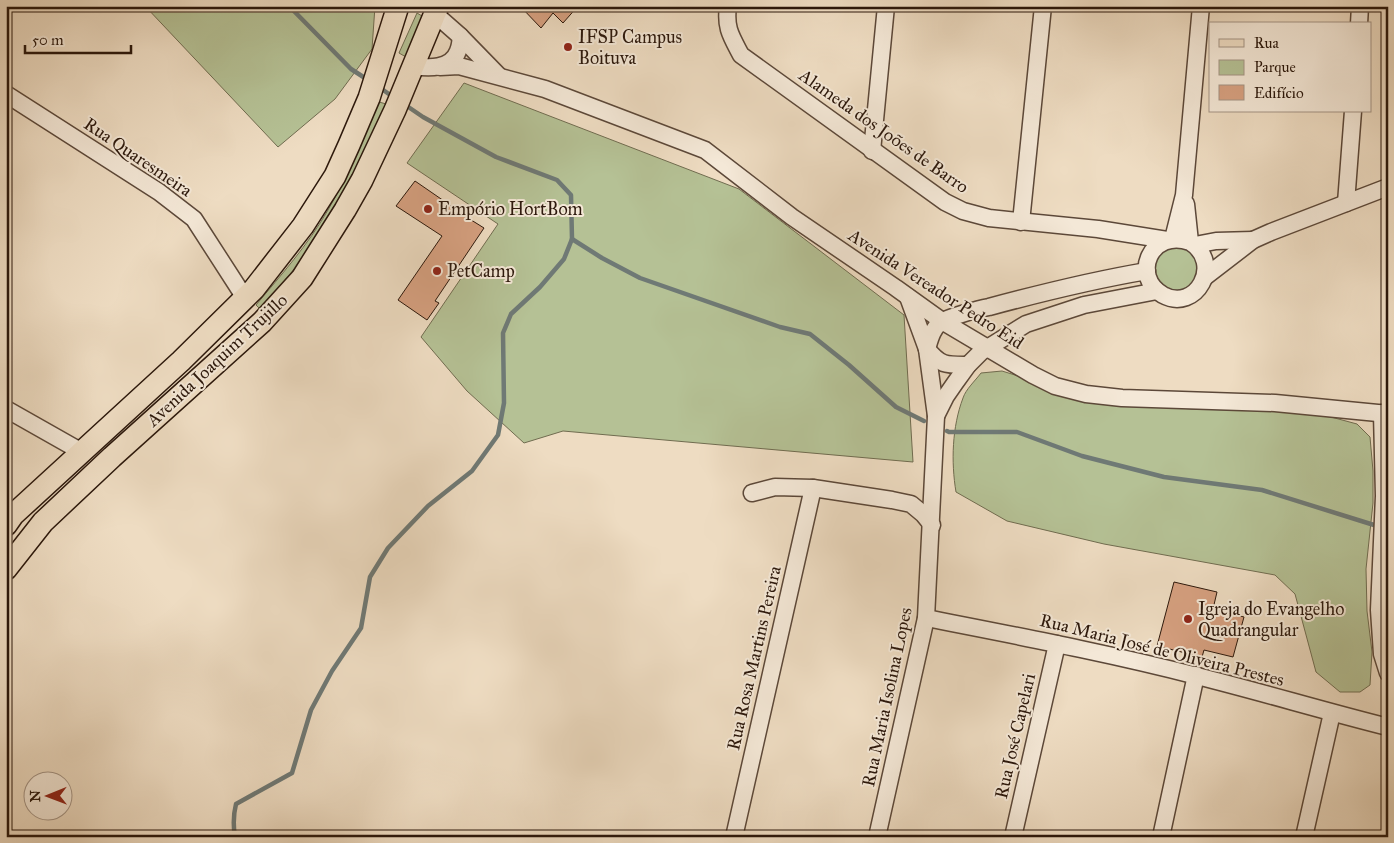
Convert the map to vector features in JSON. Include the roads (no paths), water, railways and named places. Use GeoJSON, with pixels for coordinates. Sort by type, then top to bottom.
{"type":"FeatureCollection","features":[{"type":"Feature","properties":{"kind":"main road","name":"Avenida Joaquim Trujillo"},"geometry":{"type":"LineString","coordinates":[[6,525],[13,515],[181,361],[254,289],[303,226],[336,176],[369,98],[399,6]]}},
{"type":"Feature","properties":{"kind":"main road","name":"Avenida Joaquim Trujillo"},"geometry":{"type":"LineString","coordinates":[[6,569],[43,522],[112,456],[255,328],[302,278],[362,180],[410,72],[431,9]]}},
{"type":"Feature","properties":{"kind":"main road"},"geometry":{"type":"LineString","coordinates":[[383,56],[397,61],[410,72]]}},
{"type":"Feature","properties":{"kind":"street","name":"Alameda dos Joões de Barro"},"geometry":{"type":"LineString","coordinates":[[728,6],[726,21],[741,55],[945,202],[963,211],[989,218],[1098,229],[1170,239]]}},
{"type":"Feature","properties":{"kind":"street"},"geometry":{"type":"LineString","coordinates":[[872,150],[886,6]]}},
{"type":"Feature","properties":{"kind":"street"},"geometry":{"type":"LineString","coordinates":[[1021,222],[1043,6]]}},
{"type":"Feature","properties":{"kind":"street"},"geometry":{"type":"LineString","coordinates":[[1170,239],[1184,195],[1201,6]]}},
{"type":"Feature","properties":{"kind":"street"},"geometry":{"type":"LineString","coordinates":[[1359,22],[1360,6]]}},
{"type":"Feature","properties":{"kind":"street"},"geometry":{"type":"LineString","coordinates":[[431,9],[500,77]]}},
{"type":"Feature","properties":{"kind":"street"},"geometry":{"type":"LineString","coordinates":[[440,67],[454,59],[461,40],[460,36]]}},
{"type":"Feature","properties":{"kind":"street","name":"Avenida Vereador Pedro Eid"},"geometry":{"type":"LineString","coordinates":[[410,72],[425,68],[459,66],[545,89],[705,150],[792,217],[942,321],[1055,386],[1086,394],[1122,398],[1275,403],[1385,414]]}},
{"type":"Feature","properties":{"kind":"street","name":"Rua Quaresmeira"},"geometry":{"type":"LineString","coordinates":[[6,94],[159,192],[194,220],[245,298]]}},
{"type":"Feature","properties":{"kind":"street"},"geometry":{"type":"LineString","coordinates":[[1346,203],[1353,112]]}},
{"type":"Feature","properties":{"kind":"street"},"geometry":{"type":"LineString","coordinates":[[1253,240],[1193,243],[1182,239],[1170,239],[1160,243],[1150,254],[1147,262],[1147,271],[1152,285],[1165,296],[1184,298],[1198,289],[1205,277],[1253,240],[1388,187]]}},
{"type":"Feature","properties":{"kind":"street"},"geometry":{"type":"LineString","coordinates":[[1184,195],[1193,243],[1205,259],[1205,277]]}},
{"type":"Feature","properties":{"kind":"street"},"geometry":{"type":"LineString","coordinates":[[1121,232],[1150,254]]}},
{"type":"Feature","properties":{"kind":"street"},"geometry":{"type":"LineString","coordinates":[[968,365],[943,363],[937,360],[927,349],[934,330],[942,321],[977,310],[1115,276],[1147,271]]}},
{"type":"Feature","properties":{"kind":"street"},"geometry":{"type":"LineString","coordinates":[[1062,289],[1067,310]]}},
{"type":"Feature","properties":{"kind":"street","name":"Rua Maria Isolina Lopes"},"geometry":{"type":"LineString","coordinates":[[936,416],[946,396],[968,365],[986,348],[1026,324],[1067,310],[1157,291]]}},
{"type":"Feature","properties":{"kind":"street","name":"Rua Maria Isolina Lopes"},"geometry":{"type":"LineString","coordinates":[[877,837],[926,618],[932,525],[936,416],[927,349],[908,297]]}},
{"type":"Feature","properties":{"kind":"street"},"geometry":{"type":"LineString","coordinates":[[6,409],[82,452]]}},
{"type":"Feature","properties":{"kind":"street"},"geometry":{"type":"LineString","coordinates":[[1385,414],[1384,496],[1379,610],[1382,654],[1388,673]]}},
{"type":"Feature","properties":{"kind":"street"},"geometry":{"type":"LineString","coordinates":[[752,493],[775,487],[813,488],[892,500],[911,504],[924,514],[932,525]]}},
{"type":"Feature","properties":{"kind":"street","name":"Rua Rosa Martins Pereira"},"geometry":{"type":"LineString","coordinates":[[734,837],[813,488]]}},
{"type":"Feature","properties":{"kind":"street","name":"Rua Maria José de Oliveira Prestes"},"geometry":{"type":"LineString","coordinates":[[926,618],[1057,644],[1196,675],[1388,727]]}},
{"type":"Feature","properties":{"kind":"street","name":"Rua José Capelari"},"geometry":{"type":"LineString","coordinates":[[1013,837],[1057,644]]}},
{"type":"Feature","properties":{"kind":"street"},"geometry":{"type":"LineString","coordinates":[[1161,837],[1196,675]]}},
{"type":"Feature","properties":{"kind":"street"},"geometry":{"type":"LineString","coordinates":[[1304,837],[1332,713]]}},
{"type":"Feature","properties":{"kind":"waterway"},"geometry":{"type":"LineString","coordinates":[[289,6],[351,69],[368,80]]}},
{"type":"Feature","properties":{"kind":"waterway"},"geometry":{"type":"LineString","coordinates":[[379,87],[393,97]]}},
{"type":"Feature","properties":{"kind":"waterway"},"geometry":{"type":"LineString","coordinates":[[235,837],[234,813],[236,804],[292,773],[311,710],[332,671],[361,628],[370,577],[388,548],[428,506],[472,471],[498,435],[504,403],[503,333],[511,314],[540,287],[564,259],[572,239],[571,195],[557,180],[496,157],[423,117],[404,104]]}},
{"type":"Feature","properties":{"kind":"waterway"},"geometry":{"type":"LineString","coordinates":[[572,239],[602,258],[640,278],[780,327],[810,334],[849,365],[896,407],[924,421]]}},
{"type":"Feature","properties":{"kind":"waterway"},"geometry":{"type":"LineString","coordinates":[[947,431],[1017,432],[1082,456],[1164,477],[1262,490],[1374,525]]}},
{"type":"Feature","properties":{"kind":"place","name":"IFSP Campus Boituva"},"geometry":{"type":"Point","coordinates":[568,47]}},
{"type":"Feature","properties":{"kind":"place","name":"Empório HortBom"},"geometry":{"type":"Point","coordinates":[428,209]}},
{"type":"Feature","properties":{"kind":"place","name":"PetCamp"},"geometry":{"type":"Point","coordinates":[437,271]}},
{"type":"Feature","properties":{"kind":"place","name":"Igreja do Evangelho Quadrangular"},"geometry":{"type":"Point","coordinates":[1188,619]}}]}
